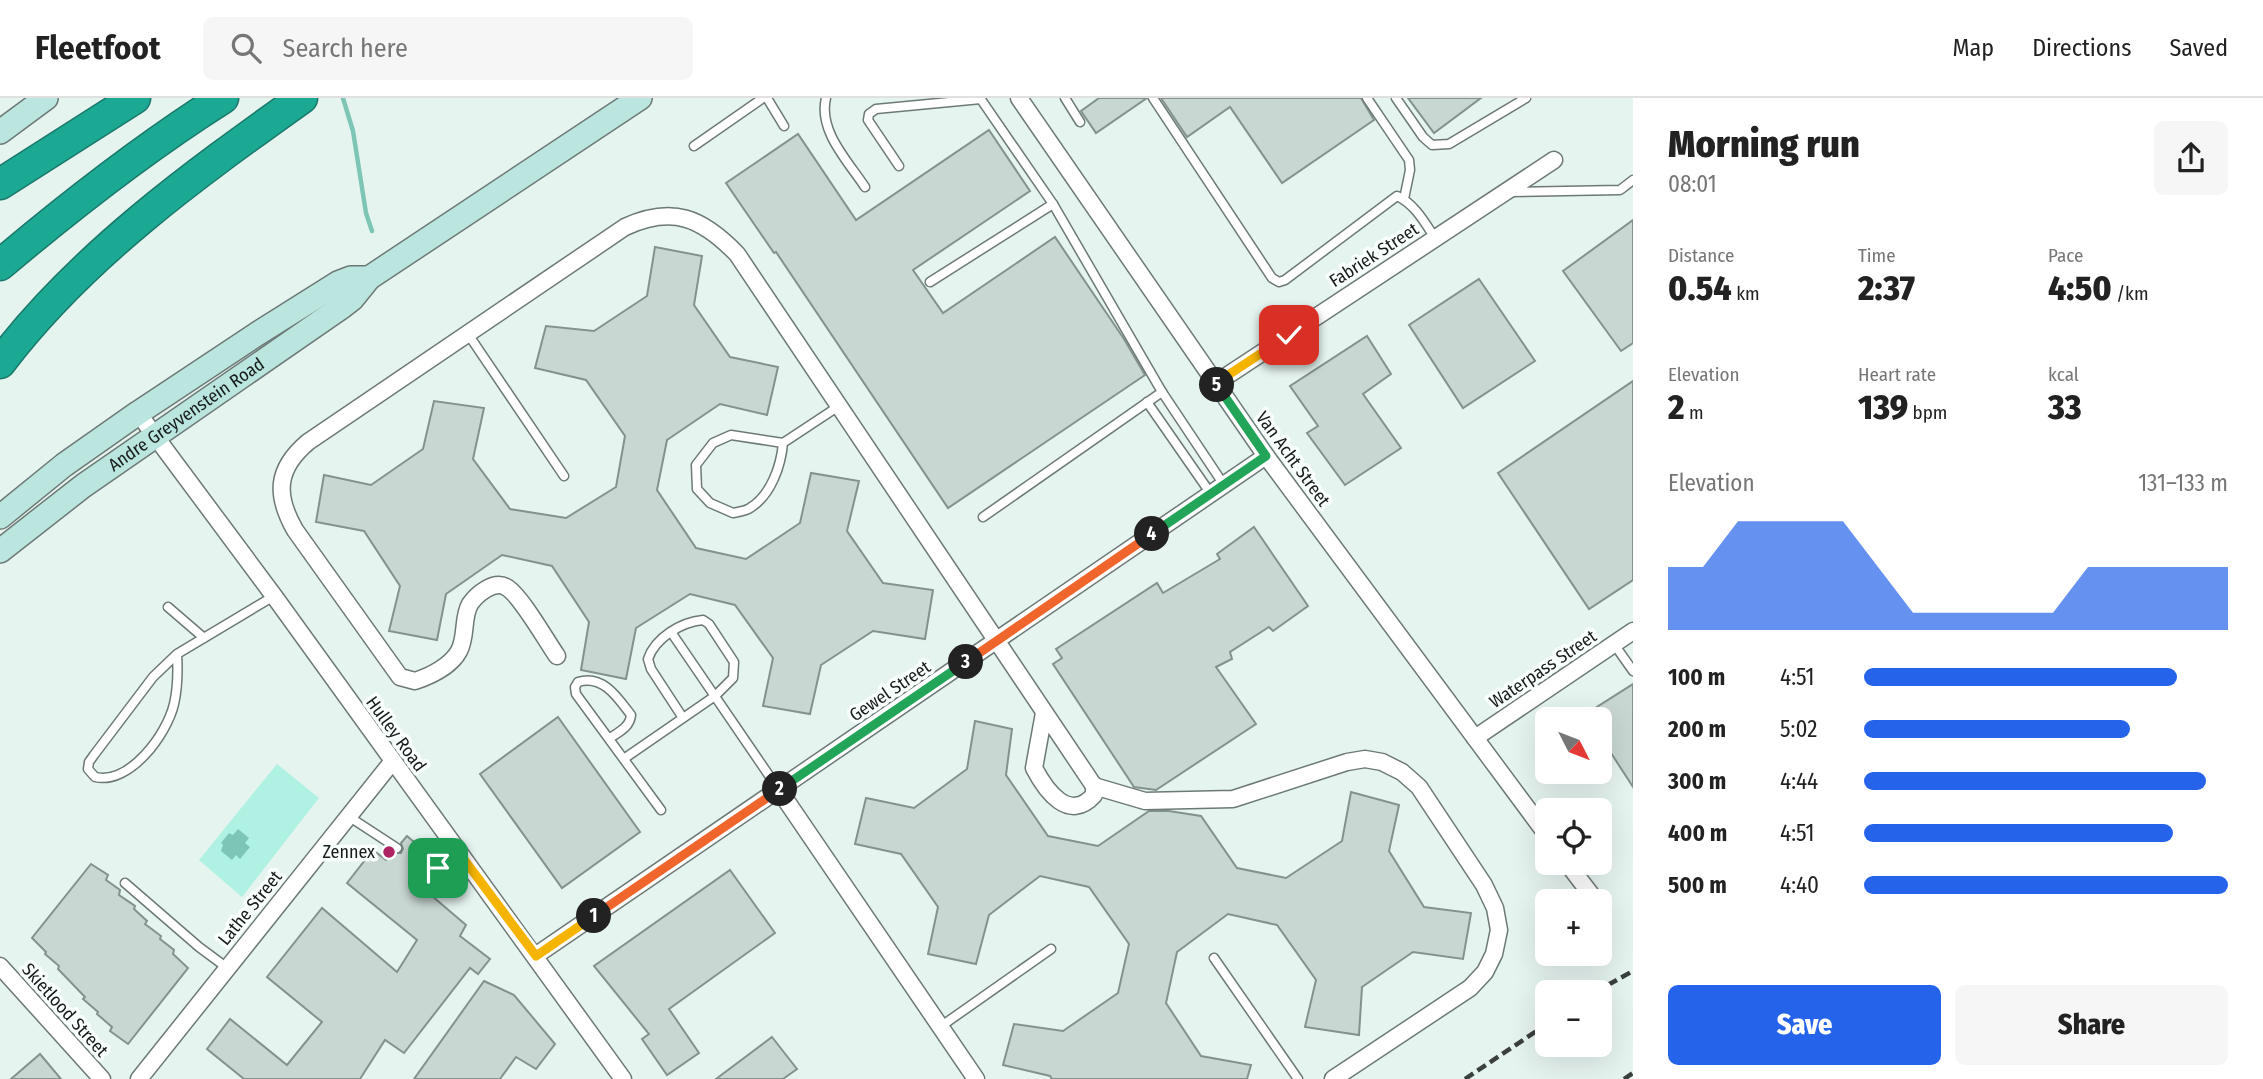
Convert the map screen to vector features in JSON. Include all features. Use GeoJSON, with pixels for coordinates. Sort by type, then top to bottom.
{"type":"FeatureCollection","features":[{"type":"Feature","properties":{"kind":"highway"},"geometry":{"type":"LineString","coordinates":[[0,184],[135,98]]}},
{"type":"Feature","properties":{"kind":"highway"},"geometry":{"type":"LineString","coordinates":[[0,265],[84,196],[178,126],[223,98]]}},
{"type":"Feature","properties":{"kind":"highway"},"geometry":{"type":"LineString","coordinates":[[0,363],[47,308],[125,233],[302,98]]}},
{"type":"Feature","properties":{"kind":"highway"},"geometry":{"type":"LineString","coordinates":[[0,198],[57,148]]}},
{"type":"Feature","properties":{"kind":"main road"},"geometry":{"type":"LineString","coordinates":[[0,132],[46,98]]}},
{"type":"Feature","properties":{"kind":"main road","name":"Andre Greyvenstein Road"},"geometry":{"type":"LineString","coordinates":[[0,551],[83,486],[343,306],[369,278],[640,98]]}},
{"type":"Feature","properties":{"kind":"main road","name":"Andre Greyvenstein Road"},"geometry":{"type":"LineString","coordinates":[[0,517],[64,466],[138,413],[257,334],[338,284],[351,278],[369,278]]}},
{"type":"Feature","properties":{"kind":"street","name":"Van Acht Street"},"geometry":{"type":"LineString","coordinates":[[1025,103],[1266,456],[1535,819]]}},
{"type":"Feature","properties":{"kind":"street","name":"Fabriek Street"},"geometry":{"type":"LineString","coordinates":[[1216,383],[1554,160]]}},
{"type":"Feature","properties":{"kind":"street"},"geometry":{"type":"LineString","coordinates":[[557,656],[517,597],[505,586],[497,585],[470,604],[463,641],[458,653],[449,663],[415,681],[400,677],[295,530],[282,505],[281,483],[297,451],[625,227],[648,217],[669,216],[694,220],[718,234],[737,254],[1094,786],[1094,795],[1087,802],[1068,805],[1057,800],[1036,772],[1034,764],[1044,713]]}},
{"type":"Feature","properties":{"kind":"street","name":"Hulley Road"},"geometry":{"type":"LineString","coordinates":[[138,413],[274,596],[623,1079]]}},
{"type":"Feature","properties":{"kind":"street","name":"Gewel Street"},"geometry":{"type":"LineString","coordinates":[[536,956],[1266,456]]}},
{"type":"Feature","properties":{"kind":"street","name":"Waterpass Street"},"geometry":{"type":"LineString","coordinates":[[1475,738],[1633,631]]}},
{"type":"Feature","properties":{"kind":"street"},"geometry":{"type":"LineString","coordinates":[[1094,786],[1145,801],[1233,799],[1327,767],[1365,760],[1382,762],[1402,772],[1419,787],[1484,886],[1495,908],[1499,930],[1494,954],[1485,972],[1470,988],[1334,1079]]}},
{"type":"Feature","properties":{"kind":"street","name":"Lathe Street"},"geometry":{"type":"LineString","coordinates":[[139,1079],[392,762]]}},
{"type":"Feature","properties":{"kind":"street"},"geometry":{"type":"LineString","coordinates":[[779,790],[976,1079]]}},
{"type":"Feature","properties":{"kind":"street"},"geometry":{"type":"LineString","coordinates":[[1576,875],[1587,889]]}},
{"type":"Feature","properties":{"kind":"street","name":"Skietlood Street"},"geometry":{"type":"LineString","coordinates":[[0,967],[102,1079]]}},
{"type":"Feature","properties":{"kind":"lane"},"geometry":{"type":"LineString","coordinates":[[694,146],[765,98],[784,126]]}},
{"type":"Feature","properties":{"kind":"lane"},"geometry":{"type":"LineString","coordinates":[[826,98],[824,107],[827,128],[865,187]]}},
{"type":"Feature","properties":{"kind":"lane"},"geometry":{"type":"LineString","coordinates":[[899,166],[868,120],[869,114],[876,109],[981,98],[1054,204],[1217,490]]}},
{"type":"Feature","properties":{"kind":"lane"},"geometry":{"type":"LineString","coordinates":[[1065,98],[1080,122]]}},
{"type":"Feature","properties":{"kind":"lane"},"geometry":{"type":"LineString","coordinates":[[1153,98],[1272,278],[1279,282],[1285,281],[1397,196],[1404,199],[1422,217],[1435,239]]}},
{"type":"Feature","properties":{"kind":"lane"},"geometry":{"type":"LineString","coordinates":[[1367,98],[1409,160],[1410,170],[1404,199]]}},
{"type":"Feature","properties":{"kind":"lane"},"geometry":{"type":"LineString","coordinates":[[1396,98],[1423,137],[1432,145],[1448,144],[1526,98]]}},
{"type":"Feature","properties":{"kind":"lane"},"geometry":{"type":"LineString","coordinates":[[1504,192],[1620,190],[1633,180]]}},
{"type":"Feature","properties":{"kind":"lane"},"geometry":{"type":"LineString","coordinates":[[930,282],[1054,204]]}},
{"type":"Feature","properties":{"kind":"lane"},"geometry":{"type":"LineString","coordinates":[[468,334],[564,475]]}},
{"type":"Feature","properties":{"kind":"lane"},"geometry":{"type":"LineString","coordinates":[[984,517],[1162,392]]}},
{"type":"Feature","properties":{"kind":"lane"},"geometry":{"type":"LineString","coordinates":[[1147,402],[1217,490]]}},
{"type":"Feature","properties":{"kind":"lane"},"geometry":{"type":"LineString","coordinates":[[783,443],[782,463],[768,489],[750,508],[733,513],[710,503],[697,489],[696,465],[713,443],[731,435],[783,443],[839,406]]}},
{"type":"Feature","properties":{"kind":"lane"},"geometry":{"type":"LineString","coordinates":[[177,654],[178,684],[173,707],[162,730],[132,767],[109,778],[95,777],[88,769],[94,755],[153,677],[177,654],[274,596]]}},
{"type":"Feature","properties":{"kind":"lane"},"geometry":{"type":"LineString","coordinates":[[168,607],[204,638]]}},
{"type":"Feature","properties":{"kind":"lane"},"geometry":{"type":"LineString","coordinates":[[625,758],[715,696],[728,685],[735,670],[734,662],[709,624],[703,620],[671,632],[657,642],[648,659],[651,669],[683,718]]}},
{"type":"Feature","properties":{"kind":"lane"},"geometry":{"type":"LineString","coordinates":[[671,632],[779,790]]}},
{"type":"Feature","properties":{"kind":"lane"},"geometry":{"type":"LineString","coordinates":[[1614,644],[1633,671]]}},
{"type":"Feature","properties":{"kind":"lane"},"geometry":{"type":"LineString","coordinates":[[610,738],[631,722],[631,715],[606,686],[586,680],[578,682],[575,687],[576,694],[661,810]]}},
{"type":"Feature","properties":{"kind":"lane"},"geometry":{"type":"LineString","coordinates":[[348,816],[397,848]]}},
{"type":"Feature","properties":{"kind":"lane"},"geometry":{"type":"LineString","coordinates":[[434,866],[440,869],[447,867],[460,854]]}},
{"type":"Feature","properties":{"kind":"lane"},"geometry":{"type":"LineString","coordinates":[[125,883],[198,947],[226,967]]}},
{"type":"Feature","properties":{"kind":"lane"},"geometry":{"type":"LineString","coordinates":[[940,1027],[1051,949]]}},
{"type":"Feature","properties":{"kind":"lane"},"geometry":{"type":"LineString","coordinates":[[1214,958],[1298,1079]]}},
{"type":"Feature","properties":{"kind":"shaded area"},"geometry":{"type":"Polygon","coordinates":[[[277,764],[319,798],[242,897],[199,860],[277,764]]]}},
{"type":"Feature","properties":{"kind":"shaded area"},"geometry":{"type":"Polygon","coordinates":[[[238,829],[249,838],[245,843],[250,847],[240,859],[236,855],[232,860],[221,851],[221,843],[229,833],[233,835],[238,829]]]}},
{"type":"Feature","properties":{"kind":"building"},"geometry":{"type":"Polygon","coordinates":[[[1099,98],[1147,98],[1096,133],[1081,111],[1099,98]]]}},
{"type":"Feature","properties":{"kind":"building"},"geometry":{"type":"Polygon","coordinates":[[[1161,98],[1361,98],[1374,120],[1282,183],[1230,107],[1187,137],[1161,98]]]}},
{"type":"Feature","properties":{"kind":"building"},"geometry":{"type":"Polygon","coordinates":[[[1408,98],[1481,98],[1434,133],[1408,98]]]}},
{"type":"Feature","properties":{"kind":"building"},"geometry":{"type":"Polygon","coordinates":[[[989,130],[1030,191],[913,270],[943,313],[1055,237],[1145,375],[948,508],[776,252],[774,253],[726,183],[798,134],[856,220],[989,130]]]}},
{"type":"Feature","properties":{"kind":"building"},"geometry":{"type":"Polygon","coordinates":[[[1633,220],[1633,343],[1621,351],[1563,271],[1633,220]]]}},
{"type":"Feature","properties":{"kind":"building"},"geometry":{"type":"Polygon","coordinates":[[[655,247],[702,256],[694,305],[730,357],[778,367],[767,415],[720,404],[667,440],[657,490],[696,548],[746,559],[800,523],[811,473],[859,481],[847,531],[883,583],[933,590],[925,639],[873,631],[821,665],[810,714],[763,706],[773,658],[735,605],[690,594],[636,628],[626,679],[581,670],[589,622],[552,566],[502,555],[446,594],[437,640],[389,631],[400,586],[364,531],[316,522],[324,475],[371,485],[423,449],[434,401],[484,408],[473,459],[510,509],[566,518],[616,487],[625,436],[586,380],[535,368],[546,326],[594,331],[647,296],[655,247]]]}},
{"type":"Feature","properties":{"kind":"building"},"geometry":{"type":"Polygon","coordinates":[[[1479,279],[1535,361],[1463,408],[1409,325],[1479,279]]]}},
{"type":"Feature","properties":{"kind":"building"},"geometry":{"type":"Polygon","coordinates":[[[1367,336],[1391,374],[1363,394],[1401,448],[1345,485],[1307,433],[1318,426],[1290,386],[1367,336]]]}},
{"type":"Feature","properties":{"kind":"building"},"geometry":{"type":"Polygon","coordinates":[[[1633,381],[1633,580],[1589,609],[1498,473],[1633,381]]]}},
{"type":"Feature","properties":{"kind":"building"},"geometry":{"type":"Polygon","coordinates":[[[1254,527],[1308,606],[1273,631],[1269,627],[1230,652],[1232,659],[1216,667],[1256,724],[1156,790],[1134,787],[1053,664],[1062,658],[1056,649],[1157,583],[1163,593],[1220,559],[1217,554],[1254,527]]]}},
{"type":"Feature","properties":{"kind":"building"},"geometry":{"type":"Polygon","coordinates":[[[1633,684],[1633,787],[1612,755],[1612,707],[1597,707],[1633,684]]]}},
{"type":"Feature","properties":{"kind":"building"},"geometry":{"type":"Polygon","coordinates":[[[558,717],[640,832],[562,888],[480,774],[558,717]]]}},
{"type":"Feature","properties":{"kind":"building"},"geometry":{"type":"Polygon","coordinates":[[[975,721],[1012,729],[1006,775],[1048,836],[1098,846],[1149,811],[1201,816],[1237,868],[1286,878],[1342,841],[1351,792],[1399,805],[1389,851],[1424,907],[1471,913],[1463,959],[1413,952],[1362,987],[1359,1035],[1305,1027],[1316,980],[1277,925],[1228,914],[1177,952],[1166,1003],[1201,1056],[1251,1065],[1247,1079],[1052,1079],[1050,1076],[1003,1065],[1014,1024],[1063,1031],[1118,993],[1129,944],[1089,887],[1040,876],[989,915],[976,964],[928,954],[938,907],[901,854],[855,844],[866,798],[914,808],[967,769],[975,721]]]}},
{"type":"Feature","properties":{"kind":"building"},"geometry":{"type":"Polygon","coordinates":[[[407,836],[435,860],[429,862],[430,871],[418,884],[466,925],[460,936],[490,959],[478,974],[470,968],[404,1053],[385,1040],[360,1079],[244,1079],[207,1049],[230,1019],[287,1065],[322,1022],[267,977],[322,908],[397,972],[417,940],[347,883],[373,850],[386,860],[392,853],[401,853],[401,843],[407,836]]]}},
{"type":"Feature","properties":{"kind":"building"},"geometry":{"type":"Polygon","coordinates":[[[91,864],[108,875],[106,880],[120,890],[119,895],[135,906],[134,909],[147,921],[145,924],[161,936],[160,939],[174,950],[173,954],[188,968],[128,1044],[110,1031],[112,1027],[83,999],[85,997],[32,938],[91,864]]]}},
{"type":"Feature","properties":{"kind":"building"},"geometry":{"type":"Polygon","coordinates":[[[730,870],[775,933],[669,1009],[699,1053],[667,1075],[642,1039],[649,1034],[594,966],[730,870]]]}},
{"type":"Feature","properties":{"kind":"building"},"geometry":{"type":"Polygon","coordinates":[[[484,981],[514,995],[555,1044],[536,1069],[516,1057],[500,1079],[414,1079],[484,981]]]}},
{"type":"Feature","properties":{"kind":"building"},"geometry":{"type":"Polygon","coordinates":[[[772,1037],[797,1069],[783,1079],[716,1079],[772,1037]]]}},
{"type":"Feature","properties":{"kind":"building"},"geometry":{"type":"Polygon","coordinates":[[[40,1054],[61,1079],[11,1079],[40,1054]]]}},
{"type":"Feature","properties":{"kind":"waterway"},"geometry":{"type":"LineString","coordinates":[[343,98],[353,131],[366,213],[372,231]]}},
{"type":"Feature","properties":{"kind":"railway"},"geometry":{"type":"LineString","coordinates":[[1612,983],[1633,971]]}},
{"type":"Feature","properties":{"kind":"railway"},"geometry":{"type":"LineString","coordinates":[[1465,1079],[1535,1032]]}},
{"type":"Feature","properties":{"kind":"railway"},"geometry":{"type":"LineString","coordinates":[[1624,1079],[1633,1073]]}},
{"type":"Feature","properties":{"kind":"place","name":"Zennex"},"geometry":{"type":"Point","coordinates":[389,852]}},
{"type":"Feature","properties":{"kind":"route"},"geometry":{"type":"LineString","coordinates":[[438,868],[447,867],[460,854],[536,956],[1266,456],[1216,383],[1289,335]]}}]}
